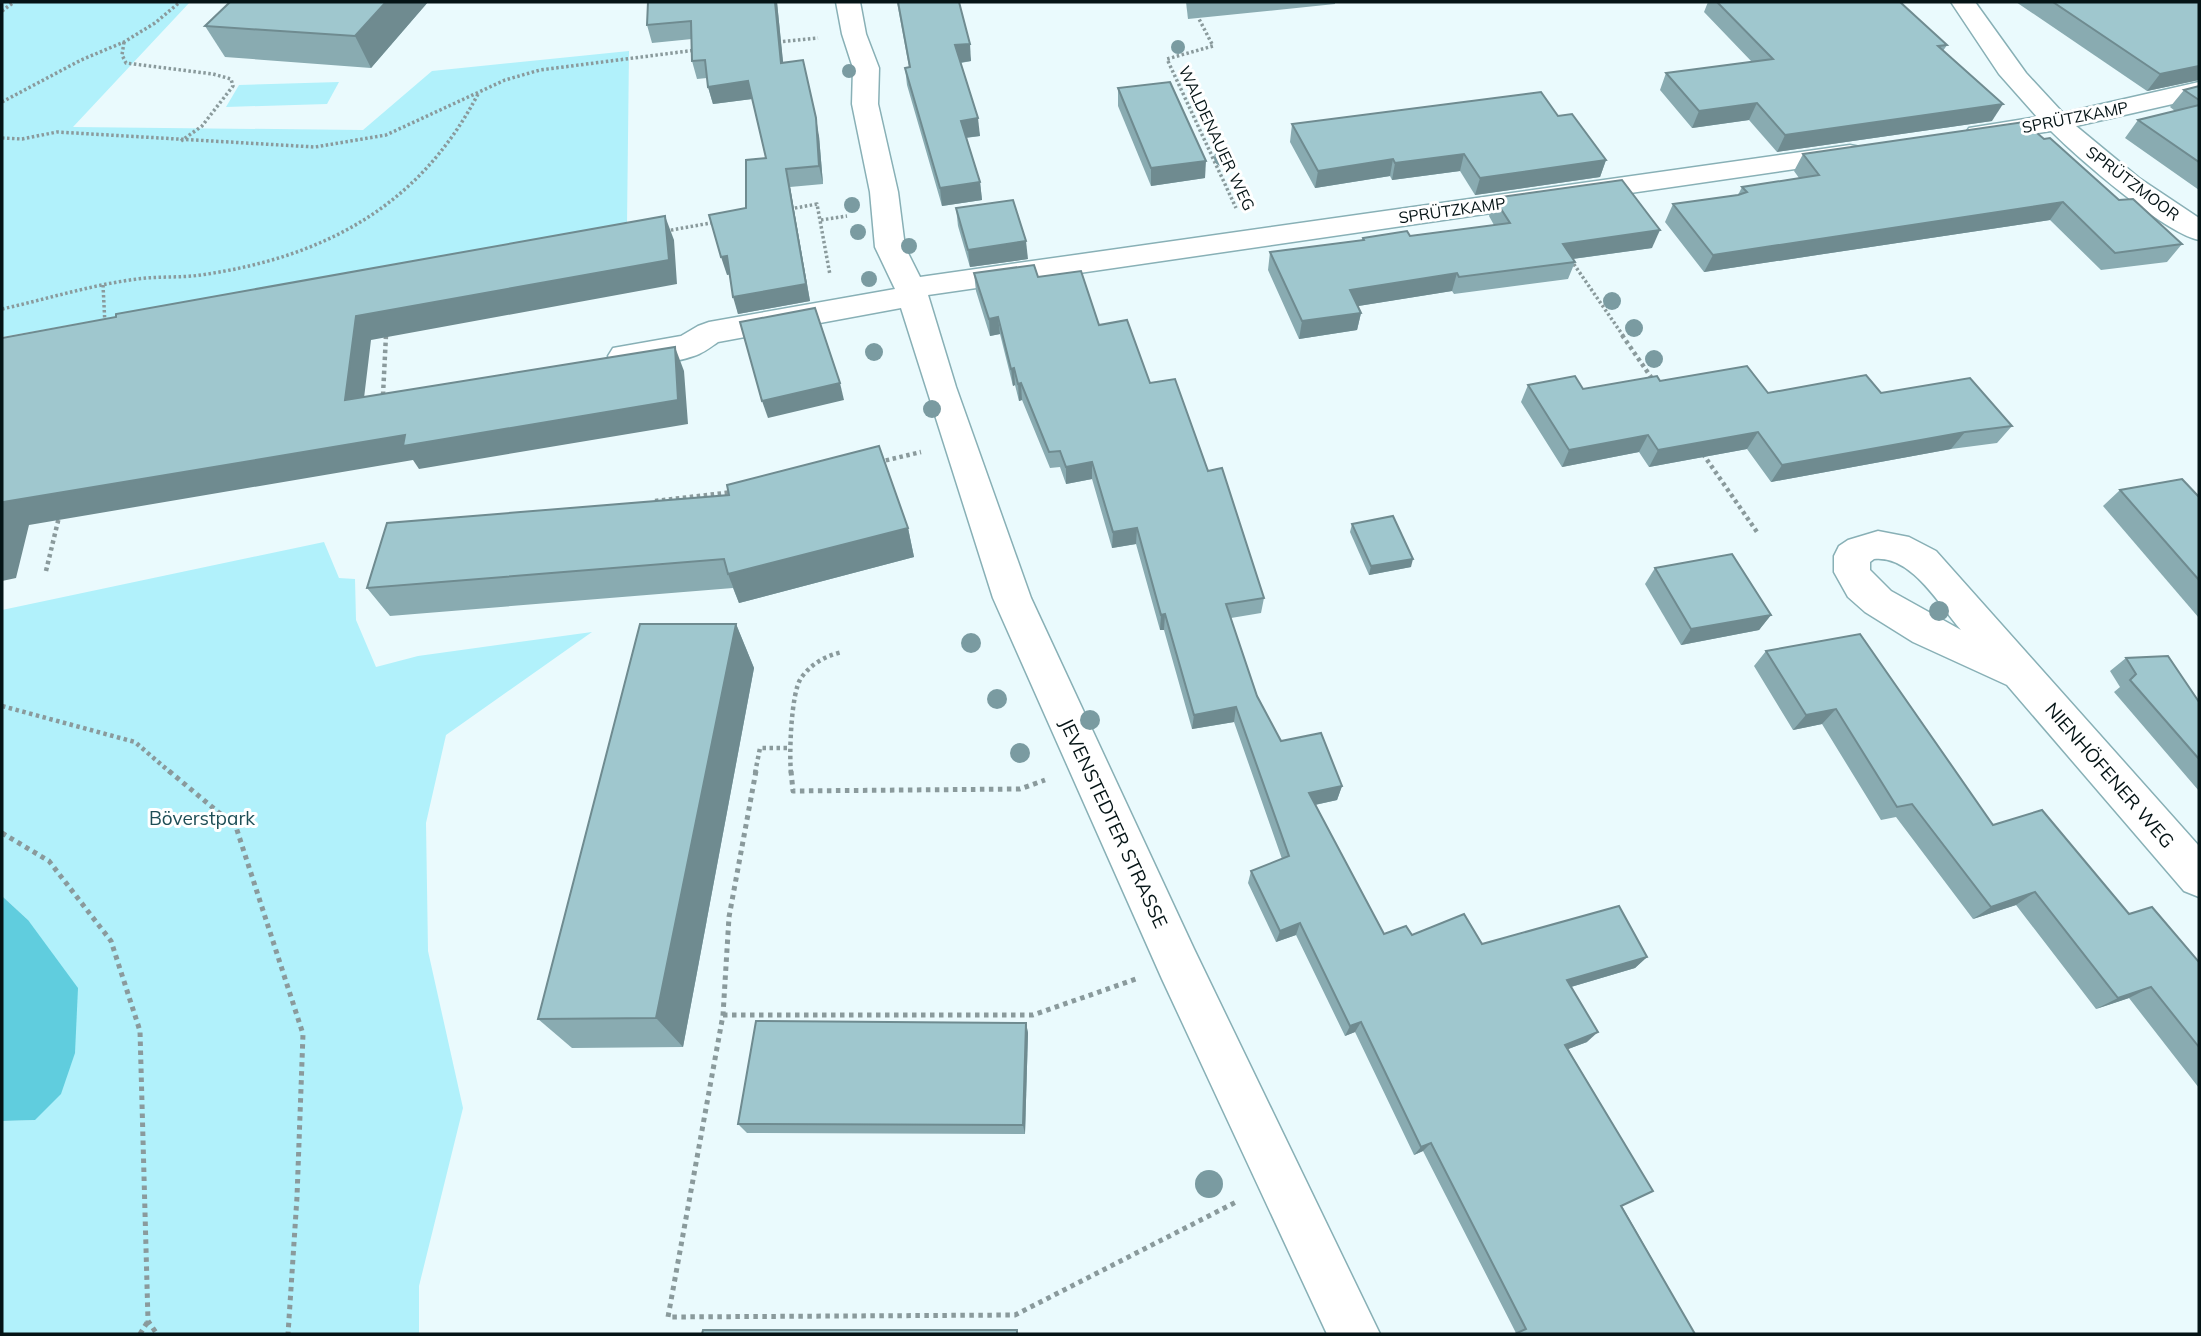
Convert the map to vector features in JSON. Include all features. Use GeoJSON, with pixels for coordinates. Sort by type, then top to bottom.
{"type":"FeatureCollection","features":[{"type":"Feature","properties":{"kind":"street","name":"JEVENSTEDTER STRASSE"},"geometry":{"type":"LineString","coordinates":[[848,2],[854,34],[866,68],[865,104],[884,192],[890,247],[911,292],[1012,598],[1178,964],[1354,1334]]}},
{"type":"Feature","properties":{"kind":"street","name":"SPRÜTZMOOR"},"geometry":{"type":"LineString","coordinates":[[1963,2],[2023,86],[2058,122],[2099,160],[2156,204],[2199,231]]}},
{"type":"Feature","properties":{"kind":"street","name":"SPRÜTZKAMP"},"geometry":{"type":"LineString","coordinates":[[1948,138],[2058,122],[2199,90]]}},
{"type":"Feature","properties":{"kind":"street","name":"SPRÜTZKAMP"},"geometry":{"type":"LineString","coordinates":[[911,292],[1250,238],[1879,148]]}},
{"type":"Feature","properties":{"kind":"street"},"geometry":{"type":"LineString","coordinates":[[597,360],[689,346],[709,333],[836,310],[911,292]]}},
{"type":"Feature","properties":{"kind":"street","name":"NIENHÖFENER WEG"},"geometry":{"type":"LineString","coordinates":[[2020,673],[2199,877]]}},
{"type":"Feature","properties":{"kind":"path"},"geometry":{"type":"LineString","coordinates":[[2,10],[14,2]]}},
{"type":"Feature","properties":{"kind":"path"},"geometry":{"type":"LineString","coordinates":[[2,102],[81,60],[124,42],[155,23],[179,2]]}},
{"type":"Feature","properties":{"kind":"path","name":"WALDENAUER WEG"},"geometry":{"type":"LineString","coordinates":[[1196,13],[1213,46],[1167,59],[1250,238]]}},
{"type":"Feature","properties":{"kind":"path"},"geometry":{"type":"LineString","coordinates":[[768,43],[854,34]]}},
{"type":"Feature","properties":{"kind":"path"},"geometry":{"type":"LineString","coordinates":[[124,42],[122,55],[126,63],[213,74],[231,79],[233,86],[202,126],[180,141]]}},
{"type":"Feature","properties":{"kind":"path"},"geometry":{"type":"LineString","coordinates":[[2,138],[22,139],[57,132],[315,147],[351,143],[386,135],[505,80],[551,68],[704,50]]}},
{"type":"Feature","properties":{"kind":"path"},"geometry":{"type":"LineString","coordinates":[[2,309],[103,284],[141,278],[198,275],[243,267],[356,227],[386,207],[418,178],[454,137],[479,92]]}},
{"type":"Feature","properties":{"kind":"path"},"geometry":{"type":"LineString","coordinates":[[777,211],[817,204],[836,310]]}},
{"type":"Feature","properties":{"kind":"path"},"geometry":{"type":"LineString","coordinates":[[821,220],[852,216]]}},
{"type":"Feature","properties":{"kind":"path"},"geometry":{"type":"LineString","coordinates":[[656,233],[723,221]]}},
{"type":"Feature","properties":{"kind":"path"},"geometry":{"type":"LineString","coordinates":[[1568,256],[1654,383]]}},
{"type":"Feature","properties":{"kind":"path"},"geometry":{"type":"LineString","coordinates":[[103,284],[106,320],[103,333]]}},
{"type":"Feature","properties":{"kind":"path"},"geometry":{"type":"LineString","coordinates":[[383,395],[386,332]]}},
{"type":"Feature","properties":{"kind":"path"},"geometry":{"type":"LineString","coordinates":[[370,398],[394,394]]}},
{"type":"Feature","properties":{"kind":"path"},"geometry":{"type":"LineString","coordinates":[[876,462],[929,451]]}},
{"type":"Feature","properties":{"kind":"path"},"geometry":{"type":"LineString","coordinates":[[1702,452],[1757,532]]}},
{"type":"Feature","properties":{"kind":"path"},"geometry":{"type":"LineString","coordinates":[[642,503],[743,491]]}},
{"type":"Feature","properties":{"kind":"path"},"geometry":{"type":"LineString","coordinates":[[46,570],[61,509]]}},
{"type":"Feature","properties":{"kind":"path"},"geometry":{"type":"LineString","coordinates":[[842,652],[824,656],[799,680],[788,748],[793,791],[1020,789],[1046,780]]}},
{"type":"Feature","properties":{"kind":"path"},"geometry":{"type":"LineString","coordinates":[[2,706],[135,742],[236,827],[303,1034],[297,1197],[288,1334]]}},
{"type":"Feature","properties":{"kind":"path"},"geometry":{"type":"LineString","coordinates":[[788,748],[760,748],[729,917],[723,1015],[668,1317],[1015,1315],[1252,1194]]}},
{"type":"Feature","properties":{"kind":"path"},"geometry":{"type":"LineString","coordinates":[[2,833],[49,861],[111,941],[140,1031],[148,1321],[140,1334]]}},
{"type":"Feature","properties":{"kind":"path"},"geometry":{"type":"LineString","coordinates":[[723,1015],[1033,1015],[1137,978]]}},
{"type":"Feature","properties":{"kind":"path"},"geometry":{"type":"LineString","coordinates":[[148,1321],[158,1334]]}},
{"type":"Feature","properties":{"kind":"green space"},"geometry":{"type":"Polygon","coordinates":[[[2,2],[190,2],[73,127],[363,130],[432,71],[629,51],[627,225],[2,337],[2,2]]]}},
{"type":"Feature","properties":{"kind":"green space"},"geometry":{"type":"Polygon","coordinates":[[[339,82],[327,104],[226,107],[239,85],[339,82]]]}},
{"type":"Feature","properties":{"kind":"green space","name":"Böverstpark"},"geometry":{"type":"Polygon","coordinates":[[[324,542],[339,578],[355,579],[356,620],[376,667],[418,656],[592,632],[446,735],[426,823],[428,951],[463,1108],[419,1286],[419,1334],[2,1334],[2,1121],[35,1120],[28,920],[2,896],[2,610],[324,542]]]}},
{"type":"Feature","properties":{"kind":"shaded area"},"geometry":{"type":"Polygon","coordinates":[[[2,896],[28,920],[78,988],[75,1053],[61,1094],[35,1120],[2,1121],[2,896]]]}},
{"type":"Feature","properties":{"kind":"building"},"geometry":{"type":"Polygon","coordinates":[[[230,2],[386,2],[355,36],[205,26],[230,2]]]}},
{"type":"Feature","properties":{"kind":"building"},"geometry":{"type":"Polygon","coordinates":[[[648,2],[775,2],[781,63],[803,60],[816,118],[819,166],[786,169],[806,284],[733,297],[727,256],[721,257],[709,215],[746,208],[746,160],[766,158],[748,81],[708,87],[705,60],[692,61],[691,21],[647,25],[648,2]]]}},
{"type":"Feature","properties":{"kind":"building"},"geometry":{"type":"Polygon","coordinates":[[[898,2],[959,2],[970,44],[955,45],[978,118],[961,121],[980,182],[940,188],[905,68],[910,67],[898,2]]]}},
{"type":"Feature","properties":{"kind":"building"},"geometry":{"type":"Polygon","coordinates":[[[1717,2],[1900,2],[1947,45],[1938,46],[2003,104],[1785,135],[1757,103],[1699,111],[1666,73],[1773,59],[1717,2]]]}},
{"type":"Feature","properties":{"kind":"building"},"geometry":{"type":"Polygon","coordinates":[[[2053,2],[2199,2],[2199,66],[2160,74],[2053,2]]]}},
{"type":"Feature","properties":{"kind":"building"},"geometry":{"type":"Polygon","coordinates":[[[1170,82],[1206,161],[1151,168],[1118,88],[1170,82]]]}},
{"type":"Feature","properties":{"kind":"building"},"geometry":{"type":"Polygon","coordinates":[[[2199,86],[2199,100],[2184,90],[2199,86]]]}},
{"type":"Feature","properties":{"kind":"building"},"geometry":{"type":"Polygon","coordinates":[[[1541,92],[1558,116],[1572,114],[1606,160],[1480,178],[1464,154],[1395,163],[1393,159],[1318,171],[1292,124],[1541,92]]]}},
{"type":"Feature","properties":{"kind":"building"},"geometry":{"type":"Polygon","coordinates":[[[2199,105],[2199,162],[2138,120],[2199,105]]]}},
{"type":"Feature","properties":{"kind":"building"},"geometry":{"type":"Polygon","coordinates":[[[2024,122],[2044,139],[2050,138],[2119,200],[2133,199],[2182,244],[2115,253],[2063,202],[1713,255],[1673,204],[1738,195],[1747,192],[1742,187],[1819,175],[1803,154],[2024,122]]]}},
{"type":"Feature","properties":{"kind":"building"},"geometry":{"type":"Polygon","coordinates":[[[1622,180],[1660,230],[1563,244],[1575,262],[1459,277],[1457,273],[1350,290],[1361,313],[1302,321],[1270,252],[1364,240],[1363,238],[1407,231],[1410,236],[1510,223],[1494,198],[1622,180]]]}},
{"type":"Feature","properties":{"kind":"building"},"geometry":{"type":"Polygon","coordinates":[[[1013,200],[1026,241],[968,250],[956,208],[1013,200]]]}},
{"type":"Feature","properties":{"kind":"building"},"geometry":{"type":"Polygon","coordinates":[[[665,216],[669,260],[356,316],[345,400],[675,347],[678,400],[403,446],[405,435],[4,502],[2,511],[2,338],[116,317],[116,314],[665,216]]]}},
{"type":"Feature","properties":{"kind":"building"},"geometry":{"type":"Polygon","coordinates":[[[1034,265],[1038,277],[1081,271],[1099,325],[1127,320],[1150,383],[1175,379],[1208,471],[1222,468],[1264,598],[1226,604],[1257,696],[1281,741],[1321,733],[1342,786],[1309,793],[1384,934],[1406,926],[1412,935],[1464,914],[1482,944],[1619,906],[1647,957],[1567,980],[1598,1032],[1565,1045],[1653,1191],[1621,1206],[1695,1334],[1515,1334],[1526,1329],[1431,1143],[1421,1147],[1361,1022],[1350,1026],[1300,923],[1280,931],[1251,871],[1289,856],[1236,707],[1194,715],[1165,614],[1161,615],[1137,528],[1113,532],[1092,462],[1066,467],[1060,451],[1049,452],[1021,383],[1018,384],[1014,368],[1011,369],[998,317],[989,319],[974,273],[1034,265]]]}},
{"type":"Feature","properties":{"kind":"building"},"geometry":{"type":"Polygon","coordinates":[[[815,308],[840,383],[762,401],[740,322],[815,308]]]}},
{"type":"Feature","properties":{"kind":"building"},"geometry":{"type":"Polygon","coordinates":[[[1747,366],[1768,393],[1866,375],[1881,393],[1970,378],[2012,426],[1782,465],[1758,432],[1658,450],[1648,435],[1569,450],[1528,385],[1575,376],[1583,389],[1657,376],[1660,381],[1747,366]]]}},
{"type":"Feature","properties":{"kind":"building"},"geometry":{"type":"Polygon","coordinates":[[[879,446],[908,528],[728,574],[724,559],[367,588],[387,523],[729,495],[727,485],[879,446]]]}},
{"type":"Feature","properties":{"kind":"building"},"geometry":{"type":"Polygon","coordinates":[[[2182,479],[2199,497],[2199,580],[2120,490],[2182,479]]]}},
{"type":"Feature","properties":{"kind":"building"},"geometry":{"type":"Polygon","coordinates":[[[1393,516],[1413,559],[1371,566],[1352,524],[1393,516]]]}},
{"type":"Feature","properties":{"kind":"building"},"geometry":{"type":"Polygon","coordinates":[[[1732,554],[1771,615],[1691,629],[1655,568],[1732,554]]]}},
{"type":"Feature","properties":{"kind":"building"},"geometry":{"type":"Polygon","coordinates":[[[640,624],[736,624],[656,1018],[538,1019],[640,624]]]}},
{"type":"Feature","properties":{"kind":"building"},"geometry":{"type":"Polygon","coordinates":[[[1860,634],[1993,825],[2042,810],[2129,914],[2152,907],[2199,962],[2199,1047],[2151,987],[2118,998],[2035,892],[1991,907],[1912,804],[1897,807],[1836,709],[1806,715],[1766,651],[1860,634]]]}},
{"type":"Feature","properties":{"kind":"building"},"geometry":{"type":"Polygon","coordinates":[[[2168,656],[2199,702],[2199,759],[2130,680],[2136,674],[2126,658],[2168,656]]]}},
{"type":"Feature","properties":{"kind":"building"},"geometry":{"type":"Polygon","coordinates":[[[756,1021],[1026,1023],[1023,1125],[738,1124],[756,1021]]]}},
{"type":"Feature","properties":{"kind":"building"},"geometry":{"type":"Polygon","coordinates":[[[703,1330],[1017,1330],[1017,1334],[702,1334],[703,1330]]]}}]}
